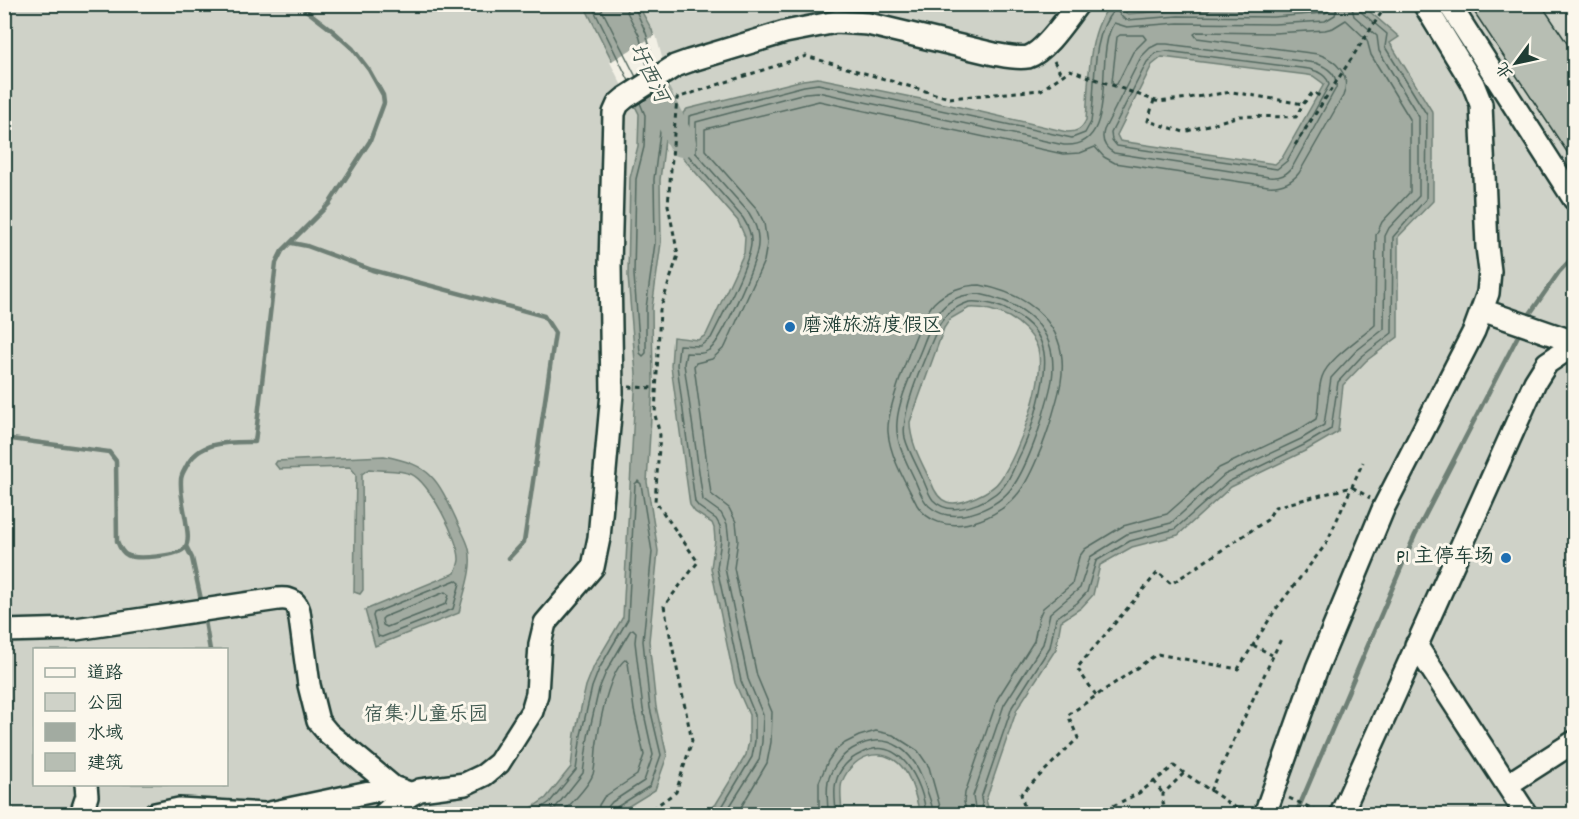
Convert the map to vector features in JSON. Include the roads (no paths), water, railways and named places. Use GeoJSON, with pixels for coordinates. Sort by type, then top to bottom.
{"type":"FeatureCollection","features":[{"type":"Feature","properties":{"kind":"street"},"geometry":{"type":"LineString","coordinates":[[155,814],[179,809],[265,814],[403,790],[465,784],[484,775],[499,763],[532,711],[537,694],[540,644],[545,623],[590,571],[596,556],[612,386],[610,266],[614,113],[618,104],[675,66],[785,32],[836,22],[868,24],[994,54],[1014,58],[1026,57],[1038,51],[1078,4]]}},
{"type":"Feature","properties":{"kind":"street"},"geometry":{"type":"LineString","coordinates":[[1265,814],[1317,668],[1384,507],[1474,331],[1490,312],[1481,104],[1473,84],[1424,4]]}},
{"type":"Feature","properties":{"kind":"street"},"geometry":{"type":"LineString","coordinates":[[1449,4],[1575,199]]}},
{"type":"Feature","properties":{"kind":"street"},"geometry":{"type":"LineString","coordinates":[[1490,312],[1545,330],[1575,343]]}},
{"type":"Feature","properties":{"kind":"street"},"geometry":{"type":"LineString","coordinates":[[1341,814],[1535,381],[1547,363],[1575,343]]}},
{"type":"Feature","properties":{"kind":"street"},"geometry":{"type":"LineString","coordinates":[[4,631],[59,640],[76,629],[278,599],[293,601],[299,611],[309,685],[318,721],[328,733],[403,790]]}},
{"type":"Feature","properties":{"kind":"street"},"geometry":{"type":"LineString","coordinates":[[1416,645],[1526,814]]}},
{"type":"Feature","properties":{"kind":"street"},"geometry":{"type":"LineString","coordinates":[[1507,785],[1575,742]]}},
{"type":"Feature","properties":{"kind":"street"},"geometry":{"type":"LineString","coordinates":[[81,814],[87,796],[86,786]]}},
{"type":"Feature","properties":{"kind":"street"},"geometry":{"type":"LineString","coordinates":[[384,814],[392,807],[403,790]]}},
{"type":"Feature","properties":{"kind":"water"},"geometry":{"type":"Polygon","coordinates":[[[1112,4],[1120,5],[1127,14],[1178,10],[1273,11],[1362,5],[1399,37],[1390,43],[1433,113],[1433,201],[1398,237],[1398,337],[1366,361],[1343,385],[1338,432],[1307,450],[1231,487],[1178,535],[1132,547],[1100,565],[1093,595],[1081,608],[1061,621],[1056,649],[1017,709],[986,800],[990,814],[920,814],[912,784],[900,764],[882,755],[873,755],[855,763],[842,782],[842,814],[705,814],[716,804],[746,755],[749,741],[749,715],[735,683],[711,568],[715,540],[714,528],[712,523],[695,512],[690,505],[671,366],[673,337],[698,340],[706,335],[744,253],[745,237],[738,221],[683,158],[683,113],[687,109],[818,78],[1067,132],[1074,131],[1081,128],[1086,120],[1090,59],[1097,28],[1112,4]],[[1162,57],[1152,65],[1117,135],[1120,141],[1275,164],[1282,158],[1324,84],[1308,75],[1162,57]],[[969,308],[950,319],[944,328],[910,422],[914,445],[935,491],[944,501],[953,503],[976,497],[991,489],[1000,480],[1023,435],[1038,376],[1037,346],[1025,329],[1013,319],[999,313],[969,308]]]}},
{"type":"Feature","properties":{"kind":"water"},"geometry":{"type":"Polygon","coordinates":[[[584,5],[638,5],[652,30],[670,99],[660,180],[661,243],[652,308],[653,385],[647,482],[658,551],[649,641],[656,707],[667,756],[655,790],[616,814],[523,814],[546,798],[571,767],[575,734],[586,686],[594,666],[623,617],[636,374],[628,276],[630,178],[638,146],[639,114],[584,5]]]}},
{"type":"Feature","properties":{"kind":"water"},"geometry":{"type":"Polygon","coordinates":[[[384,456],[422,469],[437,483],[467,542],[470,565],[459,613],[375,646],[365,610],[455,573],[459,561],[458,550],[442,512],[426,488],[407,472],[369,469],[362,474],[363,590],[360,594],[354,592],[356,474],[350,467],[279,469],[275,464],[277,461],[384,456]]]}},
{"type":"Feature","properties":{"kind":"waterway"},"geometry":{"type":"LineString","coordinates":[[4,438],[109,452],[116,461],[117,541],[122,551],[132,556],[148,557],[175,553],[185,548],[188,535],[181,478],[192,458],[207,447],[216,444],[255,442],[276,263],[282,251],[329,204],[370,141],[384,103],[383,95],[369,70],[353,49],[298,4]]}},
{"type":"Feature","properties":{"kind":"waterway","name":"圩西河"},"geometry":{"type":"LineString","coordinates":[[650,81],[682,143]]}},
{"type":"Feature","properties":{"kind":"waterway"},"geometry":{"type":"LineString","coordinates":[[292,243],[307,246],[372,270],[544,316],[555,333],[524,542],[509,558]]}},
{"type":"Feature","properties":{"kind":"waterway"},"geometry":{"type":"LineString","coordinates":[[1527,318],[1559,272],[1574,256]]}},
{"type":"Feature","properties":{"kind":"waterway"},"geometry":{"type":"LineString","coordinates":[[1296,814],[1415,535],[1522,328]]}},
{"type":"Feature","properties":{"kind":"waterway"},"geometry":{"type":"LineString","coordinates":[[186,546],[192,558],[202,604]]}},
{"type":"Feature","properties":{"kind":"waterway"},"geometry":{"type":"LineString","coordinates":[[204,615],[210,648]]}},
{"type":"Feature","properties":{"kind":"place","name":"磨滩旅游度假区"},"geometry":{"type":"Point","coordinates":[790,327]}},
{"type":"Feature","properties":{"kind":"place","name":"P1 主停车场"},"geometry":{"type":"Point","coordinates":[1506,558]}},
{"type":"Feature","properties":{"kind":"park label","name":"宿集·儿童乐园"},"geometry":{"type":"Point","coordinates":[426,716]}}]}
